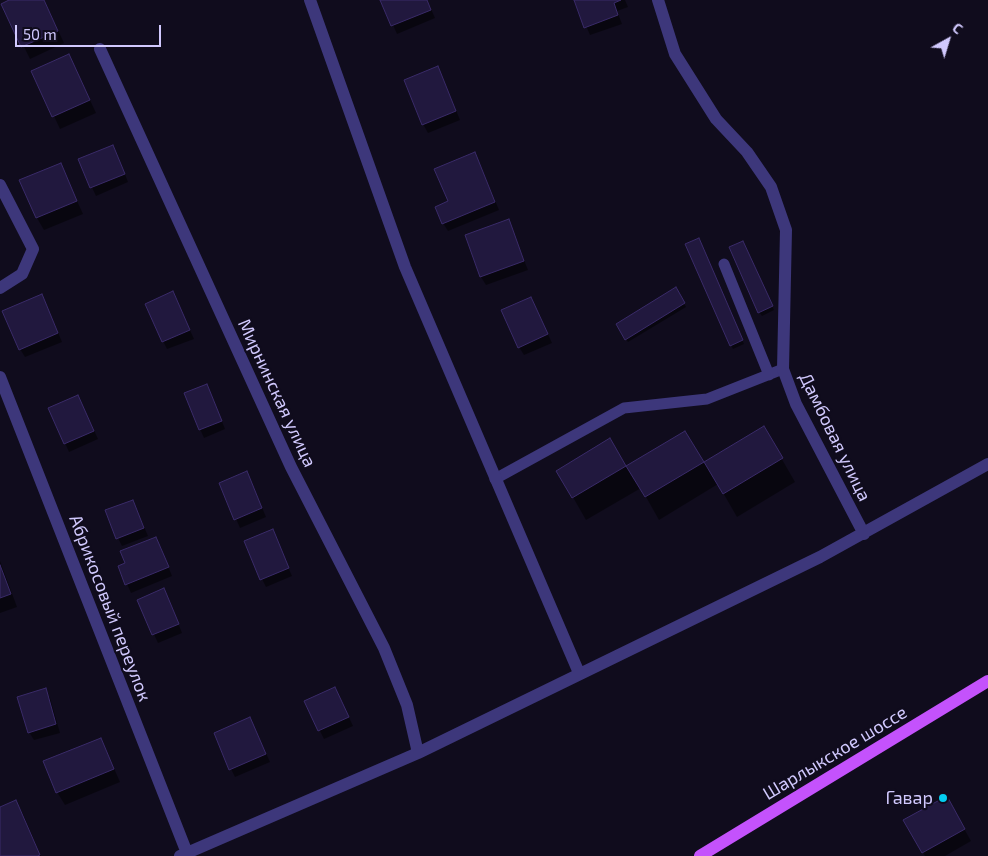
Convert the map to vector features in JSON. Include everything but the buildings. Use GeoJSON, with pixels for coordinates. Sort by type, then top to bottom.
{"type":"FeatureCollection","features":[{"type":"Feature","properties":{"kind":"main road","name":"Шарлыкское шоссе"},"geometry":{"type":"LineString","coordinates":[[700,856],[988,681]]}},
{"type":"Feature","properties":{"kind":"street"},"geometry":{"type":"LineString","coordinates":[[310,0],[404,267],[579,673]]}},
{"type":"Feature","properties":{"kind":"street","name":"Дамбовая улица"},"geometry":{"type":"LineString","coordinates":[[658,0],[675,54],[716,119],[747,152],[771,187],[786,230],[783,369],[796,404],[864,534]]}},
{"type":"Feature","properties":{"kind":"street","name":"Мирнинская улица"},"geometry":{"type":"LineString","coordinates":[[100,49],[291,467],[384,648],[407,705],[418,753]]}},
{"type":"Feature","properties":{"kind":"street"},"geometry":{"type":"LineString","coordinates":[[0,185],[33,249],[22,274],[0,288]]}},
{"type":"Feature","properties":{"kind":"street","name":"Абрикосовый переулок"},"geometry":{"type":"LineString","coordinates":[[0,377],[183,854]]}},
{"type":"Feature","properties":{"kind":"street"},"geometry":{"type":"LineString","coordinates":[[183,854],[418,753],[864,534],[988,464]]}},
{"type":"Feature","properties":{"kind":"lane"},"geometry":{"type":"LineString","coordinates":[[724,264],[768,375]]}},
{"type":"Feature","properties":{"kind":"lane"},"geometry":{"type":"LineString","coordinates":[[495,478],[624,408],[707,399],[783,369]]}},
{"type":"Feature","properties":{"kind":"place","name":"Гавар"},"geometry":{"type":"Point","coordinates":[943,798]}}]}
